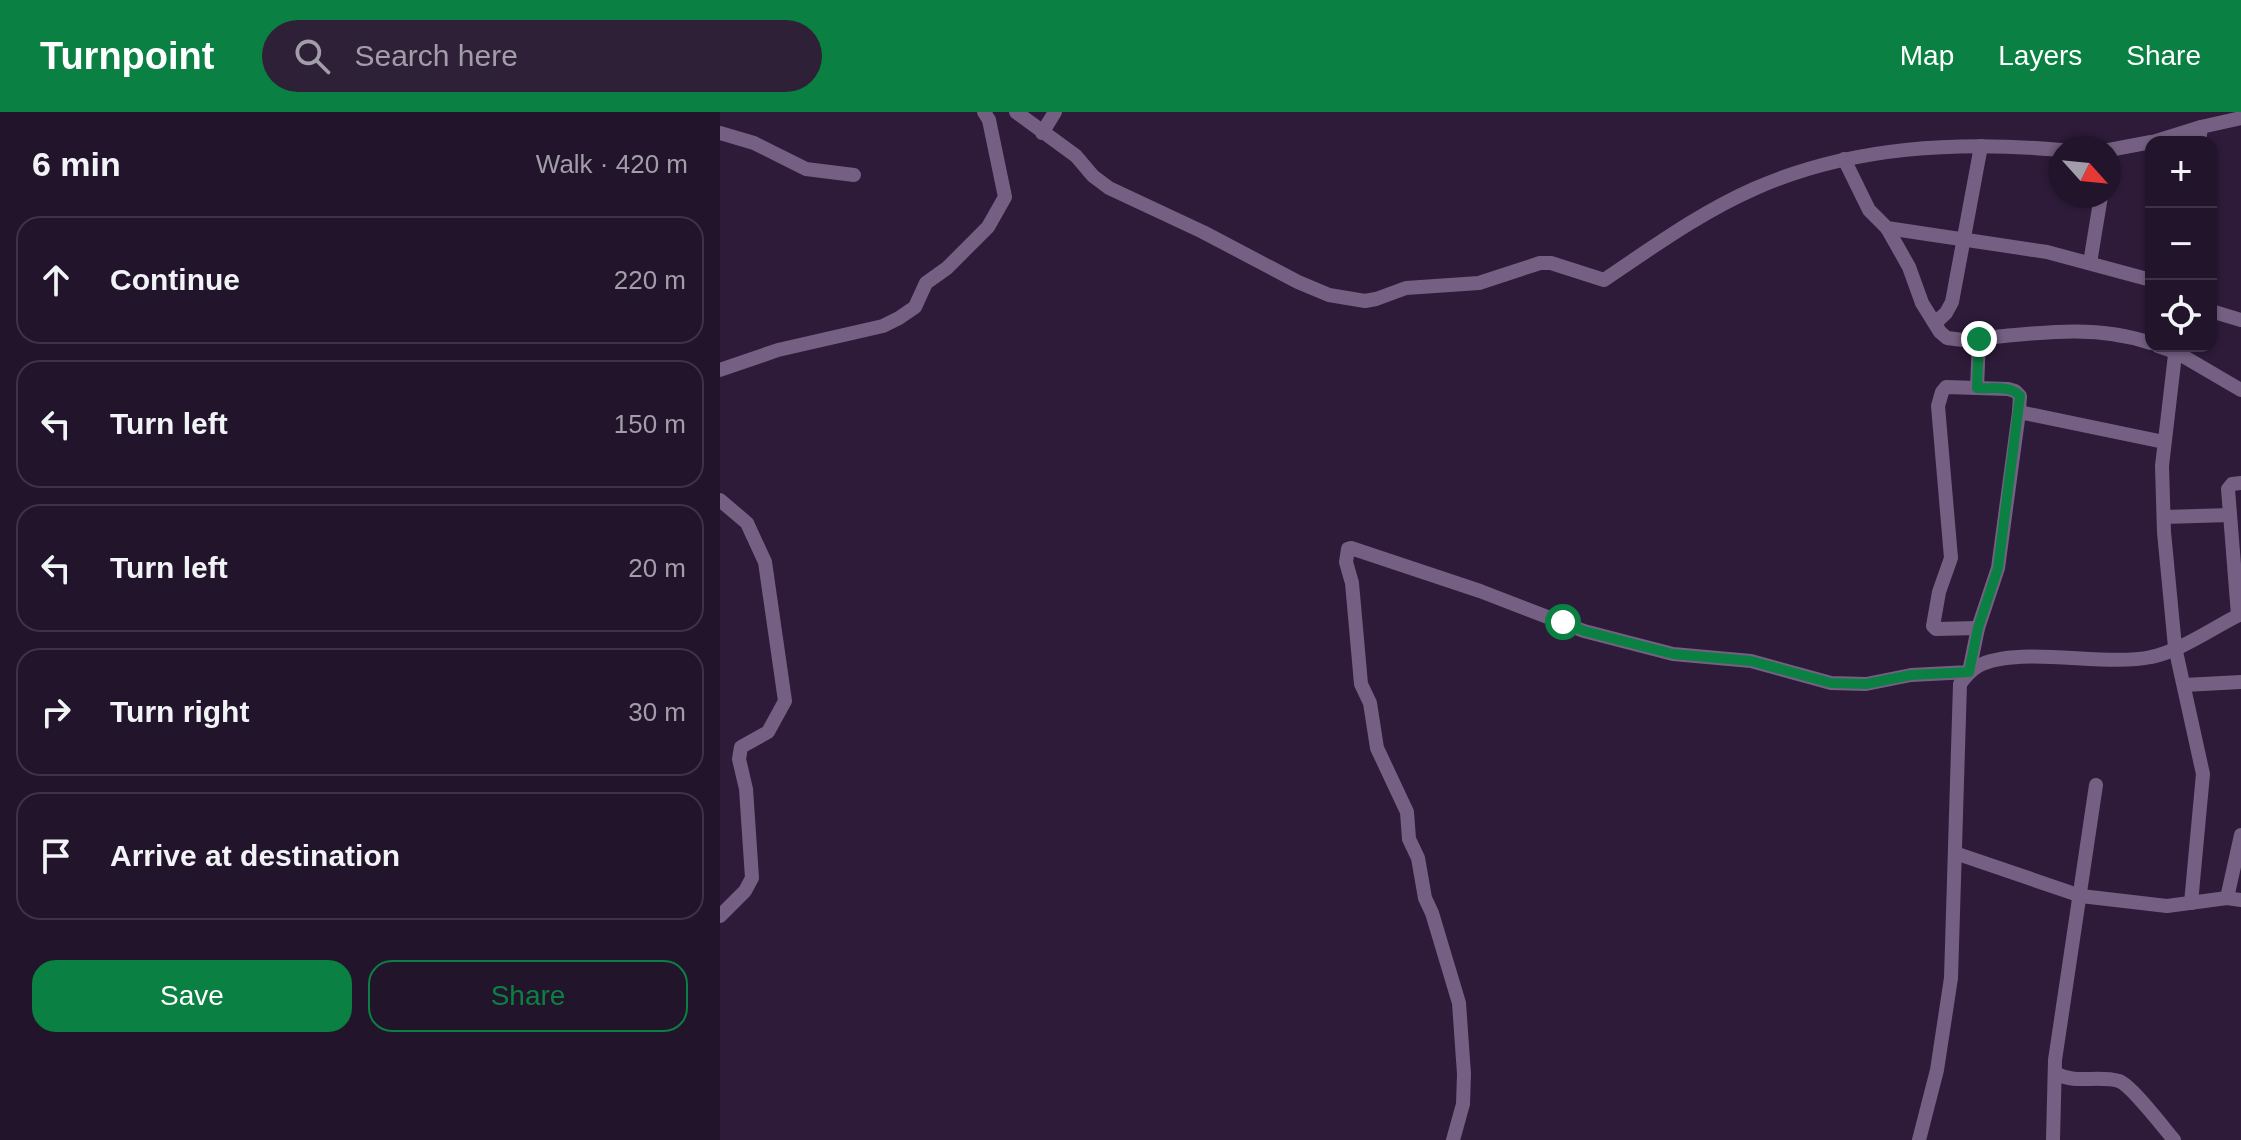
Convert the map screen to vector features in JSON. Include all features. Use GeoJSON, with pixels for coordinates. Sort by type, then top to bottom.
{"type":"FeatureCollection","features":[{"type":"Feature","properties":{"kind":"street"},"geometry":{"type":"LineString","coordinates":[[720,370],[788,347],[883,326],[915,307],[926,283],[947,268],[988,227],[1005,197],[989,120],[984,112]]}},
{"type":"Feature","properties":{"kind":"street"},"geometry":{"type":"LineString","coordinates":[[1016,112],[1076,156],[1101,182],[1133,201],[1203,232],[1298,282],[1329,295],[1365,301],[1406,288],[1479,283],[1540,263],[1551,263],[1604,280],[1713,210],[1757,188],[1861,154],[1981,146],[2049,149]]}},
{"type":"Feature","properties":{"kind":"street"},"geometry":{"type":"LineString","coordinates":[[1042,133],[1055,112]]}},
{"type":"Feature","properties":{"kind":"street"},"geometry":{"type":"LineString","coordinates":[[2200,134],[2217,118],[2241,118]]}},
{"type":"Feature","properties":{"kind":"street"},"geometry":{"type":"LineString","coordinates":[[720,133],[754,143],[806,169],[854,175]]}},
{"type":"Feature","properties":{"kind":"street"},"geometry":{"type":"LineString","coordinates":[[2121,148],[2145,143]]}},
{"type":"Feature","properties":{"kind":"street"},"geometry":{"type":"LineString","coordinates":[[1935,323],[1952,302],[1966,240],[1981,146]]}},
{"type":"Feature","properties":{"kind":"street"},"geometry":{"type":"LineString","coordinates":[[1844,159],[1869,210],[1887,228],[1909,267],[1922,303],[1947,338],[1979,339],[2082,330],[2127,335],[2145,341]]}},
{"type":"Feature","properties":{"kind":"street"},"geometry":{"type":"LineString","coordinates":[[2090,263],[2099,208]]}},
{"type":"Feature","properties":{"kind":"street"},"geometry":{"type":"LineString","coordinates":[[1887,228],[2047,252],[2145,278]]}},
{"type":"Feature","properties":{"kind":"street"},"geometry":{"type":"LineString","coordinates":[[2217,313],[2241,320]]}},
{"type":"Feature","properties":{"kind":"street"},"geometry":{"type":"LineString","coordinates":[[1977,388],[1979,339]]}},
{"type":"Feature","properties":{"kind":"street"},"geometry":{"type":"LineString","coordinates":[[2176,352],[2164,442],[2164,517],[2175,647],[2203,774],[2191,903]]}},
{"type":"Feature","properties":{"kind":"street"},"geometry":{"type":"LineString","coordinates":[[2181,352],[2241,390]]}},
{"type":"Feature","properties":{"kind":"street"},"geometry":{"type":"LineString","coordinates":[[1969,672],[1978,628],[1998,568],[2020,396],[2015,391],[1946,387],[1938,406],[1951,558],[1933,626],[1936,629],[1978,628]]}},
{"type":"Feature","properties":{"kind":"street"},"geometry":{"type":"LineString","coordinates":[[2019,412],[2164,442]]}},
{"type":"Feature","properties":{"kind":"street"},"geometry":{"type":"LineString","coordinates":[[1919,1140],[1937,1070],[1951,978],[1960,684],[1969,672],[1980,665],[2009,659],[2122,660],[2153,657],[2240,615],[2228,489],[2232,484],[2241,483]]}},
{"type":"Feature","properties":{"kind":"street"},"geometry":{"type":"LineString","coordinates":[[720,500],[747,523],[765,562],[785,701],[768,732],[741,747],[739,759],[746,789],[752,878],[745,891],[720,916]]}},
{"type":"Feature","properties":{"kind":"street"},"geometry":{"type":"LineString","coordinates":[[2164,517],[2230,515]]}},
{"type":"Feature","properties":{"kind":"street"},"geometry":{"type":"LineString","coordinates":[[1453,1140],[1463,1104],[1459,1003],[1425,898],[1418,858],[1409,839],[1407,812],[1377,748],[1370,703],[1361,684],[1352,583],[1346,562],[1348,549],[1480,591],[1584,631],[1673,654],[1751,661],[1831,683],[1866,684],[1911,675],[1969,672]]}},
{"type":"Feature","properties":{"kind":"street"},"geometry":{"type":"LineString","coordinates":[[2184,685],[2241,682]]}},
{"type":"Feature","properties":{"kind":"street"},"geometry":{"type":"LineString","coordinates":[[2053,1140],[2055,1060],[2096,785]]}},
{"type":"Feature","properties":{"kind":"street"},"geometry":{"type":"LineString","coordinates":[[1955,853],[2081,896],[2167,906],[2234,899],[2241,835]]}},
{"type":"Feature","properties":{"kind":"street"},"geometry":{"type":"LineString","coordinates":[[2057,1074],[2065,1078],[2104,1079],[2125,1084],[2174,1140]]}},
{"type":"Feature","properties":{"kind":"street"},"geometry":{"type":"LineString","coordinates":[[2158,1121],[2160,1140]]}},
{"type":"Feature","properties":{"kind":"route"},"geometry":{"type":"LineString","coordinates":[[1563,622],[1584,631],[1673,654],[1751,661],[1831,683],[1866,684],[1911,675],[1969,672],[1978,628],[1998,568],[2020,396],[2008,389],[1977,388],[1979,339]]}}]}
